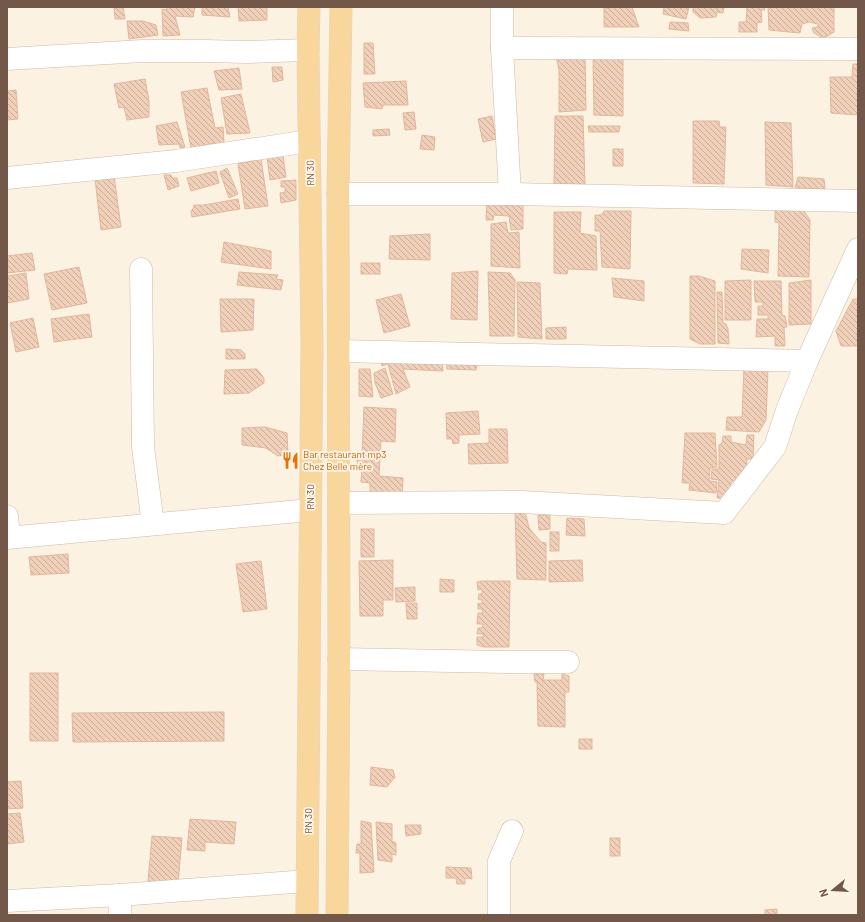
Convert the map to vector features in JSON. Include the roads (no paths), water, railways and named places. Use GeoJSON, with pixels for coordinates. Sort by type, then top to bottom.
{"type":"FeatureCollection","features":[{"type":"Feature","properties":{"kind":"main road","name":"RN 30"},"geometry":{"type":"LineString","coordinates":[[307,915],[312,342],[308,50],[309,7]]}},
{"type":"Feature","properties":{"kind":"main road"},"geometry":{"type":"LineString","coordinates":[[337,915],[339,659],[338,194],[340,7]]}},
{"type":"Feature","properties":{"kind":"street"},"geometry":{"type":"LineString","coordinates":[[502,7],[502,48],[510,194]]}},
{"type":"Feature","properties":{"kind":"street"},"geometry":{"type":"LineString","coordinates":[[502,48],[858,49]]}},
{"type":"Feature","properties":{"kind":"street"},"geometry":{"type":"LineString","coordinates":[[7,59],[142,51],[247,52],[308,50]]}},
{"type":"Feature","properties":{"kind":"street"},"geometry":{"type":"LineString","coordinates":[[7,178],[176,161],[309,141]]}},
{"type":"Feature","properties":{"kind":"street"},"geometry":{"type":"LineString","coordinates":[[338,194],[510,194],[858,201]]}},
{"type":"Feature","properties":{"kind":"street"},"geometry":{"type":"LineString","coordinates":[[339,503],[522,502],[724,513],[775,447],[787,410],[807,361],[858,249]]}},
{"type":"Feature","properties":{"kind":"street"},"geometry":{"type":"LineString","coordinates":[[141,269],[143,447],[153,524]]}},
{"type":"Feature","properties":{"kind":"street"},"geometry":{"type":"LineString","coordinates":[[339,351],[807,361]]}},
{"type":"Feature","properties":{"kind":"street"},"geometry":{"type":"LineString","coordinates":[[7,516],[8,537],[310,510]]}},
{"type":"Feature","properties":{"kind":"street"},"geometry":{"type":"LineString","coordinates":[[339,659],[568,662]]}},
{"type":"Feature","properties":{"kind":"street"},"geometry":{"type":"LineString","coordinates":[[499,915],[499,860],[512,831]]}},
{"type":"Feature","properties":{"kind":"street"},"geometry":{"type":"LineString","coordinates":[[7,901],[120,905],[307,881]]}},
{"type":"Feature","properties":{"kind":"place","name":"Bar restaurant mp3 Chez Belle mère"},"geometry":{"type":"Point","coordinates":[290,460]}}]}
